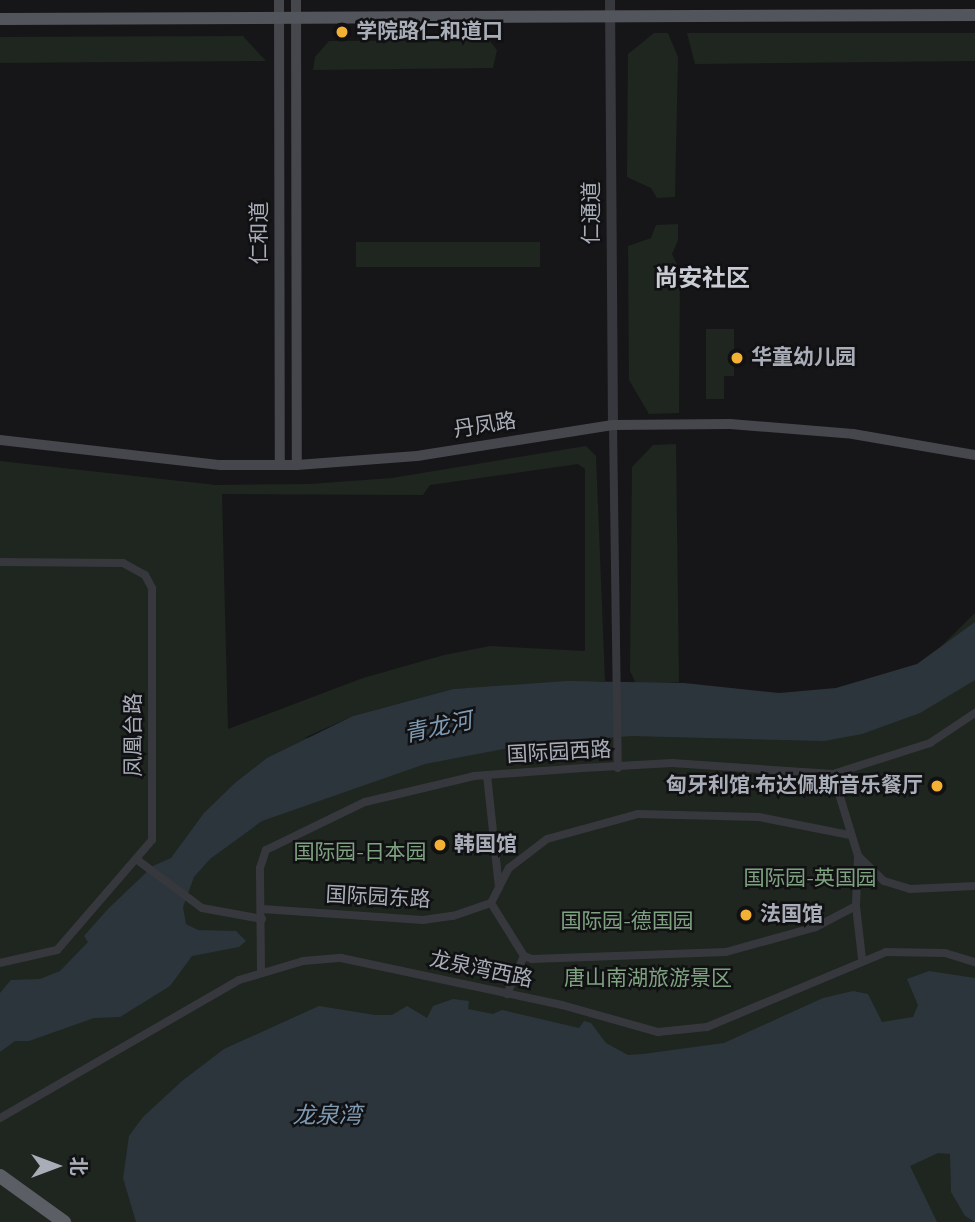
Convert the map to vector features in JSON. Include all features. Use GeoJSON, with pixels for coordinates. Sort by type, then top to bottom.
{"type":"FeatureCollection","features":[{"type":"Feature","properties":{"kind":"highway"},"geometry":{"type":"LineString","coordinates":[[0,1176],[64,1222]]}},
{"type":"Feature","properties":{"kind":"main road","name":"仁和道"},"geometry":{"type":"LineString","coordinates":[[279,0],[280,465]]}},
{"type":"Feature","properties":{"kind":"main road","name":"仁和道"},"geometry":{"type":"LineString","coordinates":[[296,0],[297,465]]}},
{"type":"Feature","properties":{"kind":"main road"},"geometry":{"type":"LineString","coordinates":[[0,19],[296,20],[610,15],[975,15]]}},
{"type":"Feature","properties":{"kind":"main road","name":"丹凤路"},"geometry":{"type":"LineString","coordinates":[[0,440],[221,465],[297,465],[417,456],[613,425],[773,426],[975,455]]}},
{"type":"Feature","properties":{"kind":"street","name":"仁通道"},"geometry":{"type":"LineString","coordinates":[[610,0],[613,425]]}},
{"type":"Feature","properties":{"kind":"street"},"geometry":{"type":"LineString","coordinates":[[613,425],[618,768]]}},
{"type":"Feature","properties":{"kind":"street","name":"凤凰台路"},"geometry":{"type":"LineString","coordinates":[[0,562],[123,563],[145,575],[152,588],[152,840],[57,950],[0,963]]}},
{"type":"Feature","properties":{"kind":"street","name":"国际园西路"},"geometry":{"type":"LineString","coordinates":[[261,970],[260,868],[272,844],[365,802],[487,775],[711,764],[833,774],[930,743],[975,713]]}},
{"type":"Feature","properties":{"kind":"street"},"geometry":{"type":"LineString","coordinates":[[833,774],[858,856],[856,906],[862,959]]}},
{"type":"Feature","properties":{"kind":"street"},"geometry":{"type":"LineString","coordinates":[[487,775],[499,888]]}},
{"type":"Feature","properties":{"kind":"street"},"geometry":{"type":"LineString","coordinates":[[524,956],[491,903],[509,868],[547,839],[638,814],[759,817],[850,835]]}},
{"type":"Feature","properties":{"kind":"street"},"geometry":{"type":"LineString","coordinates":[[858,856],[884,881],[897,885],[975,886]]}},
{"type":"Feature","properties":{"kind":"street"},"geometry":{"type":"LineString","coordinates":[[136,859],[189,901],[215,912],[262,919]]}},
{"type":"Feature","properties":{"kind":"street","name":"国际园东路"},"geometry":{"type":"LineString","coordinates":[[262,909],[423,920],[491,903]]}},
{"type":"Feature","properties":{"kind":"street"},"geometry":{"type":"LineString","coordinates":[[524,956],[669,957],[726,952],[816,927],[856,906]]}},
{"type":"Feature","properties":{"kind":"street","name":"龙泉湾西路"},"geometry":{"type":"LineString","coordinates":[[0,1118],[261,970],[303,961],[341,958],[507,994],[645,1030],[675,1032],[726,1020],[862,959],[886,952],[926,951],[975,962]]}},
{"type":"Feature","properties":{"kind":"street"},"geometry":{"type":"LineString","coordinates":[[507,994],[524,956]]}},
{"type":"Feature","properties":{"kind":"green space"},"geometry":{"type":"Polygon","coordinates":[[[654,33],[668,33],[678,57],[675,197],[657,198],[651,188],[627,177],[628,54],[654,33]]]}},
{"type":"Feature","properties":{"kind":"green space"},"geometry":{"type":"Polygon","coordinates":[[[687,33],[975,33],[975,61],[695,64],[687,33]]]}},
{"type":"Feature","properties":{"kind":"green space"},"geometry":{"type":"Polygon","coordinates":[[[243,36],[266,61],[0,63],[0,37],[243,36]]]}},
{"type":"Feature","properties":{"kind":"green space"},"geometry":{"type":"Polygon","coordinates":[[[489,40],[497,50],[493,68],[313,70],[315,57],[329,41],[489,40]]]}},
{"type":"Feature","properties":{"kind":"green space"},"geometry":{"type":"Polygon","coordinates":[[[678,224],[678,240],[672,254],[680,271],[679,413],[649,414],[629,380],[628,246],[651,238],[656,225],[678,224]]]}},
{"type":"Feature","properties":{"kind":"green space"},"geometry":{"type":"Polygon","coordinates":[[[356,242],[540,242],[540,267],[356,267],[356,242]]]}},
{"type":"Feature","properties":{"kind":"green space"},"geometry":{"type":"Polygon","coordinates":[[[706,329],[734,329],[734,376],[724,376],[724,399],[706,399],[706,329]]]}},
{"type":"Feature","properties":{"kind":"green space"},"geometry":{"type":"Polygon","coordinates":[[[676,444],[679,682],[636,684],[630,671],[632,467],[653,445],[676,444]]]}},
{"type":"Feature","properties":{"kind":"green space","name":"唐山南湖旅游景区"},"geometry":{"type":"Polygon","coordinates":[[[586,446],[596,456],[605,681],[453,689],[353,716],[304,738],[788,705],[915,672],[975,613],[975,1222],[0,1222],[0,461],[216,485],[309,484],[392,478],[586,446]],[[578,464],[430,485],[423,495],[222,494],[228,729],[363,678],[444,655],[490,646],[585,651],[585,469],[578,464]]]}},
{"type":"Feature","properties":{"kind":"water","name":"青龙河"},"geometry":{"type":"Polygon","coordinates":[[[975,622],[975,680],[920,713],[862,734],[824,741],[632,736],[535,743],[425,764],[262,821],[210,859],[194,877],[183,907],[186,924],[198,930],[236,931],[246,941],[239,947],[192,956],[170,986],[120,1017],[94,1018],[29,1041],[15,1041],[0,1052],[0,993],[11,980],[40,979],[60,971],[88,942],[84,936],[108,909],[153,866],[171,858],[204,813],[235,783],[267,758],[353,716],[453,689],[567,681],[684,683],[779,693],[836,688],[917,664],[975,622]]]}},
{"type":"Feature","properties":{"kind":"water","name":"龙泉湾"},"geometry":{"type":"Polygon","coordinates":[[[929,971],[975,978],[975,1222],[965,1216],[951,1192],[950,1154],[938,1153],[910,1166],[937,1222],[136,1222],[123,1178],[129,1136],[143,1117],[182,1081],[224,1049],[319,1006],[392,1015],[407,1006],[427,1018],[433,1006],[453,999],[469,1001],[468,1009],[493,1014],[502,1010],[579,1028],[584,1021],[591,1023],[606,1043],[628,1055],[724,1043],[823,998],[853,991],[868,994],[882,1022],[913,1017],[918,1005],[907,979],[929,971]]]}},
{"type":"Feature","properties":{"kind":"place","name":"学院路仁和道口"},"geometry":{"type":"Point","coordinates":[342,32]}},
{"type":"Feature","properties":{"kind":"place","name":"华童幼儿园"},"geometry":{"type":"Point","coordinates":[737,358]}},
{"type":"Feature","properties":{"kind":"place","name":"匈牙利馆·布达佩斯音乐餐厅"},"geometry":{"type":"Point","coordinates":[937,786]}},
{"type":"Feature","properties":{"kind":"place","name":"韩国馆"},"geometry":{"type":"Point","coordinates":[440,845]}},
{"type":"Feature","properties":{"kind":"place","name":"法国馆"},"geometry":{"type":"Point","coordinates":[746,915]}},
{"type":"Feature","properties":{"kind":"district","name":"尚安社区"},"geometry":{"type":"Point","coordinates":[702,279]}},
{"type":"Feature","properties":{"kind":"park label","name":"国际园-日本园"},"geometry":{"type":"Point","coordinates":[360,853]}},
{"type":"Feature","properties":{"kind":"park label","name":"国际园-英国园"},"geometry":{"type":"Point","coordinates":[810,879]}},
{"type":"Feature","properties":{"kind":"park label","name":"国际园-德国园"},"geometry":{"type":"Point","coordinates":[627,922]}}]}
